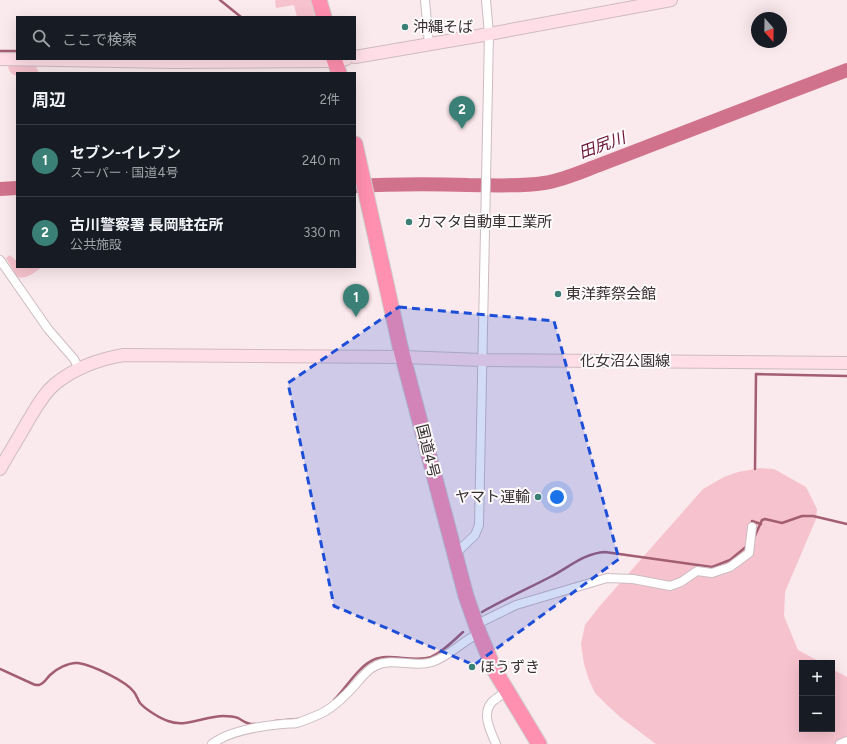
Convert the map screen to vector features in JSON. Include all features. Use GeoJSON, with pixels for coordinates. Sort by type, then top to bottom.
{"type":"FeatureCollection","features":[{"type":"Feature","properties":{"kind":"highway"},"geometry":{"type":"LineString","coordinates":[[319,0],[324,16]]}},
{"type":"Feature","properties":{"kind":"highway","name":"国道4号"},"geometry":{"type":"LineString","coordinates":[[356,149],[403,357],[454,555],[477,629],[496,671],[539,744]]}},
{"type":"Feature","properties":{"kind":"street"},"geometry":{"type":"LineString","coordinates":[[425,0],[429,45]]}},
{"type":"Feature","properties":{"kind":"street"},"geometry":{"type":"LineString","coordinates":[[454,555],[475,535],[479,525],[489,34],[486,0]]}},
{"type":"Feature","properties":{"kind":"street"},"geometry":{"type":"LineString","coordinates":[[356,58],[671,0]]}},
{"type":"Feature","properties":{"kind":"street"},"geometry":{"type":"LineString","coordinates":[[0,60],[338,63]]}},
{"type":"Feature","properties":{"kind":"street"},"geometry":{"type":"LineString","coordinates":[[0,260],[48,329],[74,359],[79,369]]}},
{"type":"Feature","properties":{"kind":"street","name":"化女沼公園線"},"geometry":{"type":"LineString","coordinates":[[0,469],[42,399],[54,385],[79,369],[104,359],[124,355],[847,363]]}},
{"type":"Feature","properties":{"kind":"street"},"geometry":{"type":"LineString","coordinates":[[212,744],[234,733],[282,724],[296,723],[320,714],[330,708],[353,687],[368,670],[374,666],[384,662],[424,663],[439,659],[472,636],[477,629],[516,605],[607,578],[626,579],[670,586],[682,582],[697,572],[712,573],[730,568],[749,553],[752,527]]}},
{"type":"Feature","properties":{"kind":"street"},"geometry":{"type":"LineString","coordinates":[[496,744],[488,724],[487,710],[490,703],[507,691]]}},
{"type":"Feature","properties":{"kind":"street"},"geometry":{"type":"LineString","coordinates":[[840,744],[847,741]]}},
{"type":"Feature","properties":{"kind":"highlighted area"},"geometry":{"type":"Polygon","coordinates":[[[399,307],[554,321],[619,559],[474,665],[334,606],[288,383],[399,307]]]}},
{"type":"Feature","properties":{"kind":"shaded area"},"geometry":{"type":"Polygon","coordinates":[[[275,0],[311,0],[315,16],[297,16],[294,5],[276,8],[275,0]]]}},
{"type":"Feature","properties":{"kind":"shaded area"},"geometry":{"type":"Polygon","coordinates":[[[12,64],[35,65],[38,72],[16,72],[15,76],[11,73],[8,67],[12,64]]]}},
{"type":"Feature","properties":{"kind":"shaded area"},"geometry":{"type":"Polygon","coordinates":[[[10,255],[16,260],[16,268],[41,268],[26,277],[20,278],[17,277],[6,258],[10,255]]]}},
{"type":"Feature","properties":{"kind":"shaded area"},"geometry":{"type":"Polygon","coordinates":[[[760,468],[774,469],[806,487],[817,509],[816,519],[785,592],[784,616],[798,650],[816,660],[799,660],[799,732],[835,732],[835,671],[847,677],[847,744],[656,744],[620,717],[606,704],[595,693],[589,680],[584,664],[581,644],[585,625],[599,607],[703,489],[724,477],[738,472],[760,468]]]}},
{"type":"Feature","properties":{"kind":"waterway"},"geometry":{"type":"LineString","coordinates":[[220,0],[240,16]]}},
{"type":"Feature","properties":{"kind":"waterway"},"geometry":{"type":"LineString","coordinates":[[0,51],[16,51]]}},
{"type":"Feature","properties":{"kind":"waterway","name":"田尻川"},"geometry":{"type":"LineString","coordinates":[[356,186],[412,184],[516,185],[551,182],[566,178],[847,70]]}},
{"type":"Feature","properties":{"kind":"waterway","name":"田尻川"},"geometry":{"type":"LineString","coordinates":[[0,189],[16,188]]}},
{"type":"Feature","properties":{"kind":"waterway"},"geometry":{"type":"LineString","coordinates":[[755,469],[756,374],[847,376]]}},
{"type":"Feature","properties":{"kind":"waterway"},"geometry":{"type":"LineString","coordinates":[[754,538],[762,520],[765,519],[782,523],[802,516],[813,516],[847,524]]}},
{"type":"Feature","properties":{"kind":"waterway"},"geometry":{"type":"LineString","coordinates":[[752,521],[761,524]]}},
{"type":"Feature","properties":{"kind":"waterway"},"geometry":{"type":"LineString","coordinates":[[482,612],[552,576],[577,561],[598,553],[605,552],[712,567],[730,560],[747,546]]}},
{"type":"Feature","properties":{"kind":"waterway"},"geometry":{"type":"LineString","coordinates":[[334,700],[357,673],[373,660],[386,657],[417,659],[431,657],[444,649],[463,632]]}},
{"type":"Feature","properties":{"kind":"waterway"},"geometry":{"type":"LineString","coordinates":[[0,669],[39,685],[59,668],[74,663],[84,664],[100,670],[124,683],[134,692],[142,705],[153,714],[168,721],[182,723],[216,717],[232,716],[248,723],[255,724]]}},
{"type":"Feature","properties":{"kind":"waterway"},"geometry":{"type":"LineString","coordinates":[[275,721],[298,719]]}},
{"type":"Feature","properties":{"kind":"place","name":"沖縄そば"},"geometry":{"type":"Point","coordinates":[405,27]}},
{"type":"Feature","properties":{"kind":"place","name":"古川警察署 長岡駐在所"},"geometry":{"type":"Point","coordinates":[462,129]}},
{"type":"Feature","properties":{"kind":"place","name":"カマタ自動車工業所"},"geometry":{"type":"Point","coordinates":[409,222]}},
{"type":"Feature","properties":{"kind":"place","name":"東洋葬祭会館"},"geometry":{"type":"Point","coordinates":[558,294]}},
{"type":"Feature","properties":{"kind":"place","name":"セブン-イレブン"},"geometry":{"type":"Point","coordinates":[356,317]}},
{"type":"Feature","properties":{"kind":"place","name":"ヤマト運輸"},"geometry":{"type":"Point","coordinates":[538,497]}},
{"type":"Feature","properties":{"kind":"place","name":"ほうずき"},"geometry":{"type":"Point","coordinates":[472,667]}}]}
